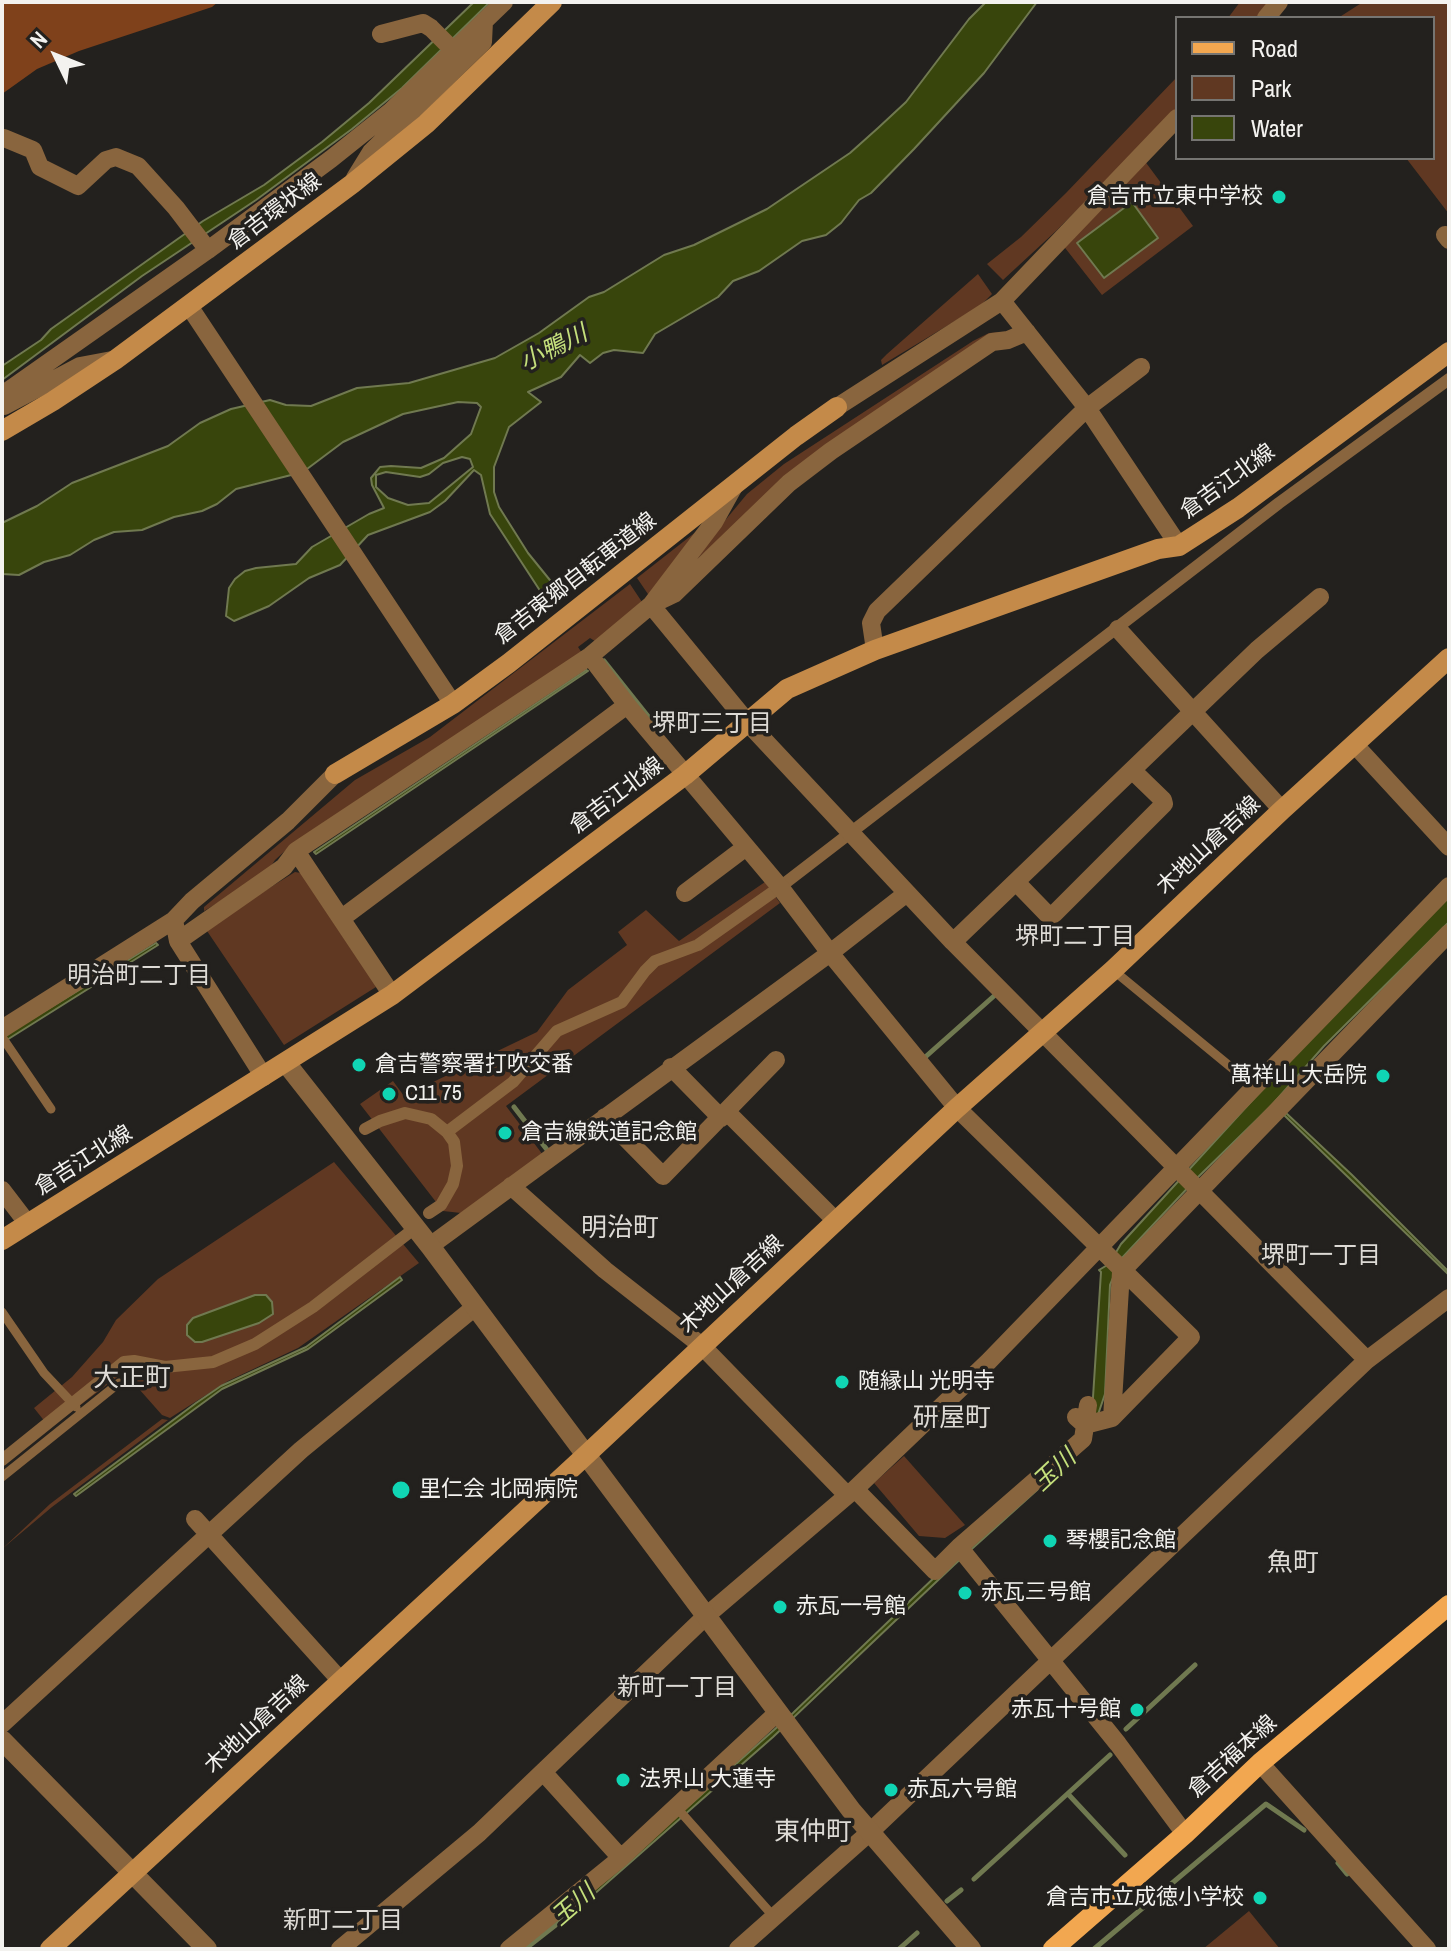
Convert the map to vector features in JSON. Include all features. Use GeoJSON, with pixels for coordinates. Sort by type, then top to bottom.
{"type":"FeatureCollection","features":[{"type":"Feature","properties":{"kind":"main road","name":"倉吉環状線"},"geometry":{"type":"LineString","coordinates":[[2,431],[193,312],[426,124],[552,2]]}},
{"type":"Feature","properties":{"kind":"main road","name":"倉吉江北線"},"geometry":{"type":"LineString","coordinates":[[2,1240],[392,995],[685,775],[787,689],[875,650],[1158,549],[1179,546],[1238,508],[1449,352]]}},
{"type":"Feature","properties":{"kind":"main road","name":"倉吉東郷自転車道線"},"geometry":{"type":"LineString","coordinates":[[335,774],[453,704],[837,407]]}},
{"type":"Feature","properties":{"kind":"main road","name":"木地山倉吉線"},"geometry":{"type":"LineString","coordinates":[[50,1949],[957,1108],[1113,970],[1449,658]]}},
{"type":"Feature","properties":{"kind":"main road","name":"倉吉福本線"},"geometry":{"type":"LineString","coordinates":[[1053,1949],[1185,1834],[1260,1763],[1449,1605]]}},
{"type":"Feature","properties":{"kind":"street"},"geometry":{"type":"LineString","coordinates":[[2,395],[208,250],[391,111],[504,2]]}},
{"type":"Feature","properties":{"kind":"street"},"geometry":{"type":"LineString","coordinates":[[352,184],[371,152],[483,42],[484,21]]}},
{"type":"Feature","properties":{"kind":"street"},"geometry":{"type":"LineString","coordinates":[[381,34],[423,23],[453,50]]}},
{"type":"Feature","properties":{"kind":"street"},"geometry":{"type":"LineString","coordinates":[[837,407],[1002,301],[1175,120]]}},
{"type":"Feature","properties":{"kind":"street"},"geometry":{"type":"LineString","coordinates":[[4,138],[33,150],[40,167],[78,186],[106,160],[116,157],[138,166],[208,250]]}},
{"type":"Feature","properties":{"kind":"street"},"geometry":{"type":"LineString","coordinates":[[1002,301],[1087,408],[1179,546]]}},
{"type":"Feature","properties":{"kind":"street"},"geometry":{"type":"LineString","coordinates":[[193,312],[453,704]]}},
{"type":"Feature","properties":{"kind":"street"},"geometry":{"type":"LineString","coordinates":[[651,605],[674,594],[789,483],[831,451],[992,342],[1008,340],[1027,332]]}},
{"type":"Feature","properties":{"kind":"street"},"geometry":{"type":"LineString","coordinates":[[2,407],[80,366],[115,360]]}},
{"type":"Feature","properties":{"kind":"street"},"geometry":{"type":"LineString","coordinates":[[875,650],[871,623],[877,611],[1087,408],[1141,367]]}},
{"type":"Feature","properties":{"kind":"street"},"geometry":{"type":"LineString","coordinates":[[447,1132],[513,1082],[557,1031],[622,1002],[655,961],[698,945],[780,887],[1279,503],[1449,379]]}},
{"type":"Feature","properties":{"kind":"street"},"geometry":{"type":"LineString","coordinates":[[178,941],[284,867],[296,851],[590,656],[651,605],[714,522],[734,486]]}},
{"type":"Feature","properties":{"kind":"street"},"geometry":{"type":"LineString","coordinates":[[953,942],[1278,631],[1320,597]]}},
{"type":"Feature","properties":{"kind":"street"},"geometry":{"type":"LineString","coordinates":[[651,605],[748,723],[953,942],[1367,1360]]}},
{"type":"Feature","properties":{"kind":"street"},"geometry":{"type":"LineString","coordinates":[[1118,629],[1282,810]]}},
{"type":"Feature","properties":{"kind":"street"},"geometry":{"type":"LineString","coordinates":[[590,656],[957,1108],[1121,1272],[1191,1337],[1112,1418]]}},
{"type":"Feature","properties":{"kind":"street"},"geometry":{"type":"LineString","coordinates":[[342,918],[627,705]]}},
{"type":"Feature","properties":{"kind":"street"},"geometry":{"type":"LineString","coordinates":[[1355,745],[1449,847]]}},
{"type":"Feature","properties":{"kind":"street"},"geometry":{"type":"LineString","coordinates":[[1016,882],[1047,914],[1054,914],[1164,804],[1132,770]]}},
{"type":"Feature","properties":{"kind":"street"},"geometry":{"type":"LineString","coordinates":[[2,1029],[174,920],[192,901],[288,821],[335,774]]}},
{"type":"Feature","properties":{"kind":"street"},"geometry":{"type":"LineString","coordinates":[[685,893],[746,847]]}},
{"type":"Feature","properties":{"kind":"street"},"geometry":{"type":"LineString","coordinates":[[296,851],[392,995]]}},
{"type":"Feature","properties":{"kind":"street"},"geometry":{"type":"LineString","coordinates":[[340,1949],[479,1833],[706,1616],[851,1492],[989,1361],[1449,886]]}},
{"type":"Feature","properties":{"kind":"street"},"geometry":{"type":"LineString","coordinates":[[430,1246],[830,953],[907,893]]}},
{"type":"Feature","properties":{"kind":"street"},"geometry":{"type":"LineString","coordinates":[[174,920],[178,941],[264,1077]]}},
{"type":"Feature","properties":{"kind":"street"},"geometry":{"type":"LineString","coordinates":[[1112,1418],[1121,1272],[1449,933]]}},
{"type":"Feature","properties":{"kind":"street"},"geometry":{"type":"LineString","coordinates":[[605,1117],[663,1176],[776,1060]]}},
{"type":"Feature","properties":{"kind":"street"},"geometry":{"type":"LineString","coordinates":[[286,1063],[422,1220],[430,1246],[777,1713],[870,1832],[971,1949]]}},
{"type":"Feature","properties":{"kind":"street"},"geometry":{"type":"LineString","coordinates":[[671,1067],[836,1221]]}},
{"type":"Feature","properties":{"kind":"street"},"geometry":{"type":"LineString","coordinates":[[2,1460],[124,1362],[165,1367],[213,1362],[255,1344],[313,1307],[441,1205],[453,1184],[457,1166],[454,1142],[447,1132],[431,1119],[405,1113],[365,1129]]}},
{"type":"Feature","properties":{"kind":"street"},"geometry":{"type":"LineString","coordinates":[[511,1186],[605,1270],[702,1346],[935,1571],[1083,1439],[1083,1415],[1112,1418]]}},
{"type":"Feature","properties":{"kind":"street"},"geometry":{"type":"LineString","coordinates":[[2,1190],[28,1224]]}},
{"type":"Feature","properties":{"kind":"street"},"geometry":{"type":"LineString","coordinates":[[738,1949],[870,1832],[1367,1360],[1449,1298]]}},
{"type":"Feature","properties":{"kind":"street"},"geometry":{"type":"LineString","coordinates":[[2,1724],[301,1450],[475,1307]]}},
{"type":"Feature","properties":{"kind":"street"},"geometry":{"type":"LineString","coordinates":[[195,1519],[341,1681]]}},
{"type":"Feature","properties":{"kind":"street"},"geometry":{"type":"LineString","coordinates":[[959,1547],[1118,1744],[1185,1834]]}},
{"type":"Feature","properties":{"kind":"street"},"geometry":{"type":"LineString","coordinates":[[509,1949],[621,1858],[777,1713]]}},
{"type":"Feature","properties":{"kind":"street"},"geometry":{"type":"LineString","coordinates":[[2,1740],[207,1949]]}},
{"type":"Feature","properties":{"kind":"street"},"geometry":{"type":"LineString","coordinates":[[1260,1763],[1427,1949]]}},
{"type":"Feature","properties":{"kind":"street"},"geometry":{"type":"LineString","coordinates":[[544,1773],[621,1858]]}},
{"type":"Feature","properties":{"kind":"lane"},"geometry":{"type":"LineString","coordinates":[[1113,970],[1255,1087]]}},
{"type":"Feature","properties":{"kind":"lane"},"geometry":{"type":"LineString","coordinates":[[2,1037],[51,1109]]}},
{"type":"Feature","properties":{"kind":"lane"},"geometry":{"type":"LineString","coordinates":[[2,1312],[44,1373],[82,1413]]}},
{"type":"Feature","properties":{"kind":"lane"},"geometry":{"type":"LineString","coordinates":[[2,1477],[119,1383]]}},
{"type":"Feature","properties":{"kind":"lane"},"geometry":{"type":"LineString","coordinates":[[677,1808],[774,1917]]}},
{"type":"Feature","properties":{"kind":"green space"},"geometry":{"type":"Polygon","coordinates":[[[1240,2],[1271,2],[1260,16],[1230,16],[1240,2]]]}},
{"type":"Feature","properties":{"kind":"green space"},"geometry":{"type":"Polygon","coordinates":[[[1363,2],[1449,2],[1449,214],[1408,160],[1435,160],[1435,16],[1341,16],[1363,2]]]}},
{"type":"Feature","properties":{"kind":"green space"},"geometry":{"type":"Polygon","coordinates":[[[1175,79],[1175,111],[1003,280],[987,264],[1021,237],[1175,79]]]}},
{"type":"Feature","properties":{"kind":"green space"},"geometry":{"type":"Polygon","coordinates":[[[1144,160],[1193,226],[1102,295],[1062,244],[1144,160]]]}},
{"type":"Feature","properties":{"kind":"green space"},"geometry":{"type":"Polygon","coordinates":[[[978,274],[992,294],[980,306],[882,365],[881,360],[887,354],[978,274]]]}},
{"type":"Feature","properties":{"kind":"green space"},"geometry":{"type":"Polygon","coordinates":[[[1002,332],[731,530],[683,571],[747,494],[784,464],[973,341],[989,333],[1002,332]]]}},
{"type":"Feature","properties":{"kind":"green space"},"geometry":{"type":"Polygon","coordinates":[[[697,531],[650,597],[637,578],[697,531]]]}},
{"type":"Feature","properties":{"kind":"green space"},"geometry":{"type":"Polygon","coordinates":[[[630,584],[644,605],[598,643],[590,638],[578,647],[582,653],[286,850],[266,874],[204,911],[204,907],[355,780],[430,737],[630,584]]]}},
{"type":"Feature","properties":{"kind":"green space"},"geometry":{"type":"Polygon","coordinates":[[[295,872],[301,873],[376,987],[284,1045],[205,928],[295,872]]]}},
{"type":"Feature","properties":{"kind":"green space"},"geometry":{"type":"Polygon","coordinates":[[[765,882],[780,903],[506,1106],[543,1155],[461,1213],[443,1211],[360,1104],[393,1081],[404,1096],[537,1032],[568,990],[627,945],[618,932],[646,910],[679,941],[765,882]]]}},
{"type":"Feature","properties":{"kind":"green space"},"geometry":{"type":"Polygon","coordinates":[[[334,1162],[419,1263],[298,1348],[228,1381],[170,1418],[162,1415],[124,1372],[50,1428],[34,1408],[72,1377],[103,1342],[116,1320],[158,1279],[334,1162]]]}},
{"type":"Feature","properties":{"kind":"green space"},"geometry":{"type":"Polygon","coordinates":[[[162,1419],[168,1420],[52,1507],[2,1549],[50,1504],[162,1419]]]}},
{"type":"Feature","properties":{"kind":"green space"},"geometry":{"type":"Polygon","coordinates":[[[904,1456],[965,1525],[945,1538],[919,1536],[874,1483],[904,1456]]]}},
{"type":"Feature","properties":{"kind":"green space"},"geometry":{"type":"Polygon","coordinates":[[[1249,1911],[1280,1949],[1203,1949],[1249,1911]]]}},
{"type":"Feature","properties":{"kind":"shaded area"},"geometry":{"type":"Polygon","coordinates":[[[2,2],[218,2],[212,7],[79,51],[37,69],[2,94],[2,2]]]}},
{"type":"Feature","properties":{"kind":"water"},"geometry":{"type":"Polygon","coordinates":[[[474,2],[490,2],[402,88],[352,129],[256,200],[142,276],[2,380],[2,366],[41,340],[51,329],[203,221],[264,185],[322,142],[369,103],[474,2]]]}},
{"type":"Feature","properties":{"kind":"water","name":"小鴨川"},"geometry":{"type":"Polygon","coordinates":[[[986,2],[1037,2],[984,73],[871,193],[859,200],[841,223],[826,235],[802,241],[759,271],[733,281],[718,297],[655,334],[643,353],[614,350],[603,353],[590,363],[580,355],[561,377],[528,392],[541,402],[509,427],[494,467],[494,492],[499,507],[528,553],[562,595],[550,606],[490,514],[481,475],[474,470],[445,501],[430,512],[368,535],[340,565],[309,578],[269,606],[234,621],[226,616],[229,588],[235,579],[245,571],[256,568],[296,564],[312,547],[384,508],[371,478],[380,467],[421,468],[444,458],[471,434],[481,407],[477,403],[458,402],[403,414],[343,442],[303,472],[236,489],[202,511],[174,517],[142,530],[114,532],[70,555],[44,562],[19,575],[2,574],[2,523],[37,506],[72,483],[168,446],[200,423],[231,409],[270,400],[286,405],[311,406],[357,388],[409,383],[495,358],[539,333],[589,297],[604,292],[664,255],[694,245],[767,209],[850,153],[906,102],[969,19],[986,2]],[[462,457],[443,463],[420,477],[386,472],[376,475],[376,487],[388,498],[408,505],[429,503],[473,467],[470,459],[462,457]]]}},
{"type":"Feature","properties":{"kind":"water"},"geometry":{"type":"Polygon","coordinates":[[[1132,202],[1158,238],[1104,278],[1077,243],[1132,202]]]}},
{"type":"Feature","properties":{"kind":"water"},"geometry":{"type":"Polygon","coordinates":[[[586,670],[316,854],[314,852],[586,670]]]}},
{"type":"Feature","properties":{"kind":"water"},"geometry":{"type":"Polygon","coordinates":[[[1449,896],[1449,922],[1324,1046],[1272,1105],[1196,1179],[1121,1259],[1110,1285],[1105,1394],[1088,1444],[954,1565],[773,1737],[567,1918],[565,1916],[793,1713],[939,1573],[1086,1441],[1092,1413],[1099,1270],[1109,1264],[1121,1244],[1268,1083],[1449,896]]]}},
{"type":"Feature","properties":{"kind":"water"},"geometry":{"type":"Polygon","coordinates":[[[156,943],[158,945],[2,1043],[2,1039],[12,1031],[156,943]]]}},
{"type":"Feature","properties":{"kind":"water"},"geometry":{"type":"Polygon","coordinates":[[[1286,1113],[1352,1175],[1449,1275],[1284,1115],[1286,1113]]]}},
{"type":"Feature","properties":{"kind":"water"},"geometry":{"type":"Polygon","coordinates":[[[400,1277],[402,1280],[308,1349],[222,1389],[76,1496],[74,1494],[221,1386],[306,1347],[400,1277]]]}},
{"type":"Feature","properties":{"kind":"water"},"geometry":{"type":"Polygon","coordinates":[[[255,1295],[266,1295],[272,1302],[273,1314],[259,1323],[202,1342],[195,1342],[187,1335],[187,1325],[193,1318],[255,1295]]]}},
{"type":"Feature","properties":{"kind":"waterway"},"geometry":{"type":"LineString","coordinates":[[604,661],[651,720]]}},
{"type":"Feature","properties":{"kind":"waterway"},"geometry":{"type":"LineString","coordinates":[[923,1059],[994,996]]}},
{"type":"Feature","properties":{"kind":"waterway"},"geometry":{"type":"LineString","coordinates":[[514,1107],[548,1151]]}},
{"type":"Feature","properties":{"kind":"waterway"},"geometry":{"type":"LineString","coordinates":[[1126,1729],[1195,1665]]}},
{"type":"Feature","properties":{"kind":"waterway"},"geometry":{"type":"LineString","coordinates":[[974,1879],[1110,1755]]}},
{"type":"Feature","properties":{"kind":"waterway"},"geometry":{"type":"LineString","coordinates":[[1069,1795],[1125,1855]]}},
{"type":"Feature","properties":{"kind":"waterway"},"geometry":{"type":"LineString","coordinates":[[1094,1949],[1266,1804],[1304,1830]]}},
{"type":"Feature","properties":{"kind":"waterway"},"geometry":{"type":"LineString","coordinates":[[1338,1863],[1347,1874]]}},
{"type":"Feature","properties":{"kind":"waterway"},"geometry":{"type":"LineString","coordinates":[[947,1901],[961,1890]]}},
{"type":"Feature","properties":{"kind":"waterway","name":"玉川"},"geometry":{"type":"LineString","coordinates":[[525,1949],[571,1913]]}},
{"type":"Feature","properties":{"kind":"waterway"},"geometry":{"type":"LineString","coordinates":[[899,1949],[917,1933]]}},
{"type":"Feature","properties":{"kind":"place","name":"倉吉市立東中学校"},"geometry":{"type":"Point","coordinates":[1279,197]}},
{"type":"Feature","properties":{"kind":"place","name":"倉吉警察署打吹交番"},"geometry":{"type":"Point","coordinates":[359,1065]}},
{"type":"Feature","properties":{"kind":"place","name":"萬祥山 大岳院"},"geometry":{"type":"Point","coordinates":[1383,1076]}},
{"type":"Feature","properties":{"kind":"place","name":"C11 75"},"geometry":{"type":"Point","coordinates":[389,1094]}},
{"type":"Feature","properties":{"kind":"place","name":"倉吉線鉄道記念館"},"geometry":{"type":"Point","coordinates":[505,1133]}},
{"type":"Feature","properties":{"kind":"place","name":"随縁山 光明寺"},"geometry":{"type":"Point","coordinates":[842,1382]}},
{"type":"Feature","properties":{"kind":"place","name":"里仁会 北岡病院"},"geometry":{"type":"Point","coordinates":[401,1490]}},
{"type":"Feature","properties":{"kind":"place","name":"琴櫻記念館"},"geometry":{"type":"Point","coordinates":[1050,1541]}},
{"type":"Feature","properties":{"kind":"place","name":"赤瓦三号館"},"geometry":{"type":"Point","coordinates":[965,1593]}},
{"type":"Feature","properties":{"kind":"place","name":"赤瓦一号館"},"geometry":{"type":"Point","coordinates":[780,1607]}},
{"type":"Feature","properties":{"kind":"place","name":"赤瓦十号館"},"geometry":{"type":"Point","coordinates":[1137,1710]}},
{"type":"Feature","properties":{"kind":"place","name":"法界山 大蓮寺"},"geometry":{"type":"Point","coordinates":[623,1780]}},
{"type":"Feature","properties":{"kind":"place","name":"赤瓦六号館"},"geometry":{"type":"Point","coordinates":[891,1790]}},
{"type":"Feature","properties":{"kind":"place","name":"倉吉市立成徳小学校"},"geometry":{"type":"Point","coordinates":[1260,1898]}},
{"type":"Feature","properties":{"kind":"district","name":"堺町三丁目"},"geometry":{"type":"Point","coordinates":[712,725]}},
{"type":"Feature","properties":{"kind":"district","name":"堺町二丁目"},"geometry":{"type":"Point","coordinates":[1075,938]}},
{"type":"Feature","properties":{"kind":"district","name":"明治町二丁目"},"geometry":{"type":"Point","coordinates":[139,977]}},
{"type":"Feature","properties":{"kind":"district","name":"明治町"},"geometry":{"type":"Point","coordinates":[620,1229]}},
{"type":"Feature","properties":{"kind":"district","name":"堺町一丁目"},"geometry":{"type":"Point","coordinates":[1321,1257]}},
{"type":"Feature","properties":{"kind":"district","name":"大正町"},"geometry":{"type":"Point","coordinates":[132,1379]}},
{"type":"Feature","properties":{"kind":"district","name":"研屋町"},"geometry":{"type":"Point","coordinates":[952,1419]}},
{"type":"Feature","properties":{"kind":"district","name":"魚町"},"geometry":{"type":"Point","coordinates":[1293,1564]}},
{"type":"Feature","properties":{"kind":"district","name":"新町一丁目"},"geometry":{"type":"Point","coordinates":[677,1689]}},
{"type":"Feature","properties":{"kind":"district","name":"東仲町"},"geometry":{"type":"Point","coordinates":[813,1833]}},
{"type":"Feature","properties":{"kind":"district","name":"新町二丁目"},"geometry":{"type":"Point","coordinates":[343,1922]}}]}
